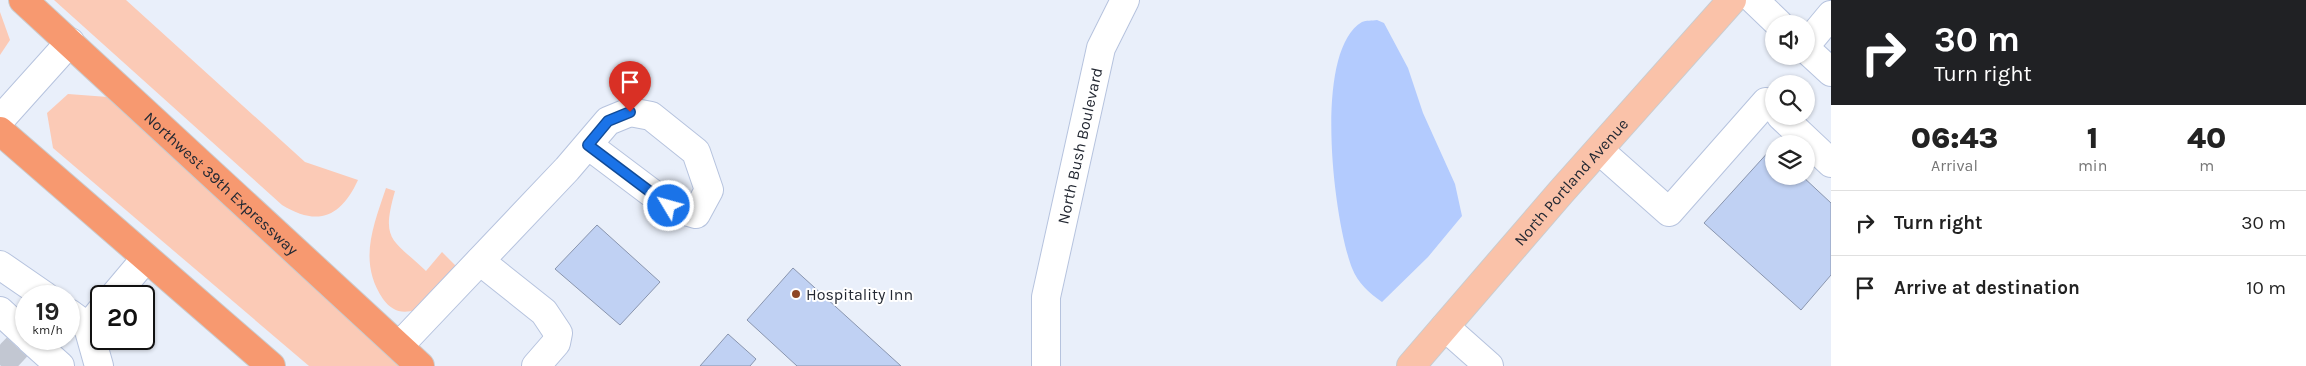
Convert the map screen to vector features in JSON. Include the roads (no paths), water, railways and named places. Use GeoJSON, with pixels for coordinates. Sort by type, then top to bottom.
{"type":"FeatureCollection","features":[{"type":"Feature","properties":{"kind":"highway","name":"Northwest 39th Expressway"},"geometry":{"type":"LineString","coordinates":[[22,0],[70,42],[420,366]]}},
{"type":"Feature","properties":{"kind":"highway"},"geometry":{"type":"LineString","coordinates":[[0,131],[146,258],[261,363]]}},
{"type":"Feature","properties":{"kind":"main road","name":"North Portland Avenue"},"geometry":{"type":"LineString","coordinates":[[1411,366],[1732,0]]}},
{"type":"Feature","properties":{"kind":"street","name":"North Bush Boulevard"},"geometry":{"type":"LineString","coordinates":[[1046,366],[1046,297],[1102,48],[1125,0]]}},
{"type":"Feature","properties":{"kind":"street"},"geometry":{"type":"LineString","coordinates":[[1754,0],[1770,15]]}},
{"type":"Feature","properties":{"kind":"street"},"geometry":{"type":"LineString","coordinates":[[1815,34],[1831,15]]}},
{"type":"Feature","properties":{"kind":"street"},"geometry":{"type":"LineString","coordinates":[[0,120],[70,42]]}},
{"type":"Feature","properties":{"kind":"street"},"geometry":{"type":"LineString","coordinates":[[1815,57],[1831,72]]}},
{"type":"Feature","properties":{"kind":"street"},"geometry":{"type":"LineString","coordinates":[[1599,150],[1669,212],[1765,103]]}},
{"type":"Feature","properties":{"kind":"street"},"geometry":{"type":"LineString","coordinates":[[1791,125],[1831,163]]}},
{"type":"Feature","properties":{"kind":"street"},"geometry":{"type":"LineString","coordinates":[[399,346],[588,145]]}},
{"type":"Feature","properties":{"kind":"street"},"geometry":{"type":"LineString","coordinates":[[123,285],[146,258]]}},
{"type":"Feature","properties":{"kind":"street"},"geometry":{"type":"LineString","coordinates":[[480,261],[544,312],[558,333],[556,343],[536,366]]}},
{"type":"Feature","properties":{"kind":"street"},"geometry":{"type":"LineString","coordinates":[[0,264],[30,285]]}},
{"type":"Feature","properties":{"kind":"street"},"geometry":{"type":"LineString","coordinates":[[1,315],[15,329]]}},
{"type":"Feature","properties":{"kind":"street"},"geometry":{"type":"LineString","coordinates":[[86,317],[99,366]]}},
{"type":"Feature","properties":{"kind":"street"},"geometry":{"type":"LineString","coordinates":[[1445,327],[1489,366]]}},
{"type":"Feature","properties":{"kind":"street"},"geometry":{"type":"LineString","coordinates":[[38,350],[54,364]]}},
{"type":"Feature","properties":{"kind":"water"},"geometry":{"type":"Polygon","coordinates":[[[1377,20],[1384,23],[1408,68],[1423,113],[1455,184],[1462,216],[1428,257],[1382,302],[1364,287],[1352,268],[1339,214],[1334,178],[1332,139],[1332,100],[1337,66],[1346,39],[1362,22],[1377,20]]]}},
{"type":"Feature","properties":{"kind":"tunnel"},"geometry":{"type":"LineString","coordinates":[[0,365],[15,349]]}},
{"type":"Feature","properties":{"kind":"place","name":"Hospitality Inn"},"geometry":{"type":"Point","coordinates":[796,294]}}]}
